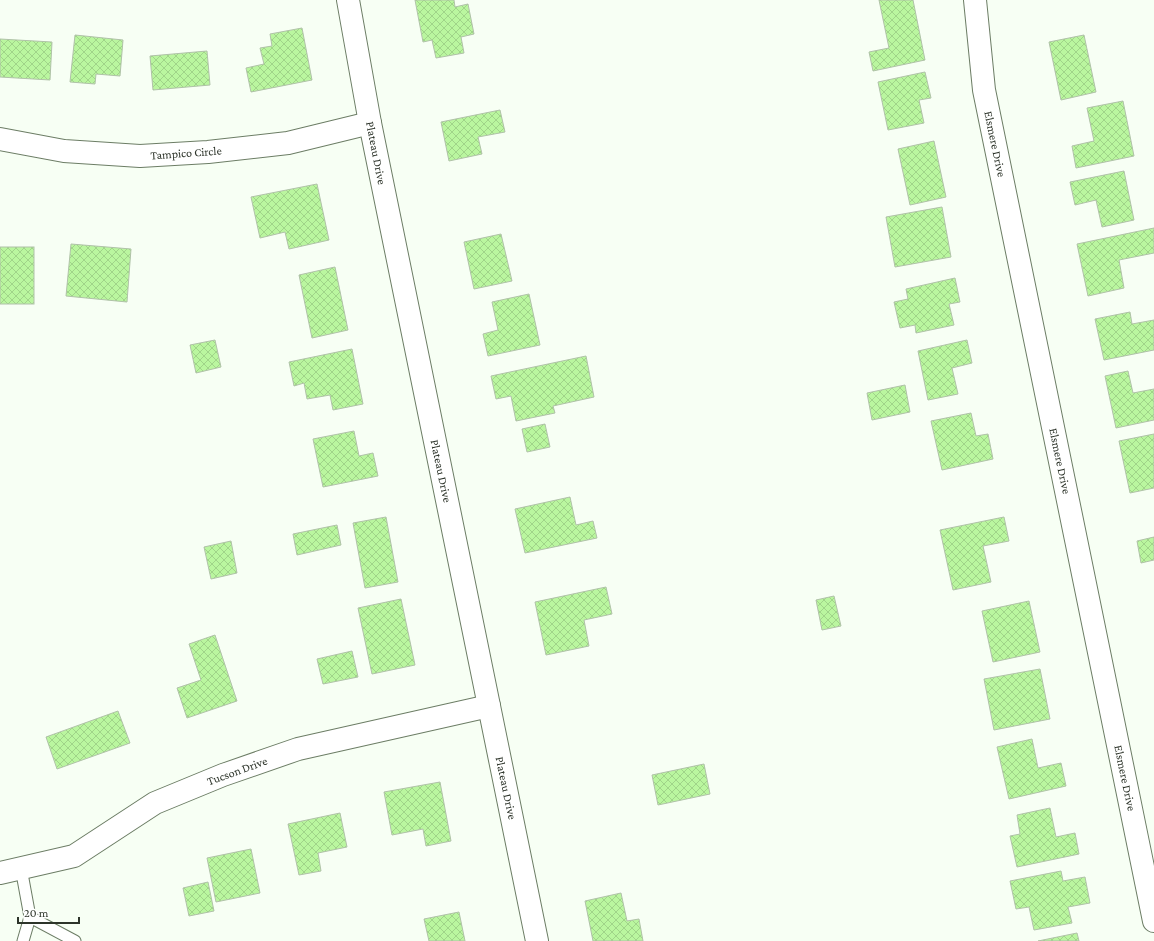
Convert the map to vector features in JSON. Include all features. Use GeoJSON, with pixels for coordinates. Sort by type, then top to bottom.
{"type":"FeatureCollection","features":[{"type":"Feature","properties":{"kind":"street","name":"Plateau Drive"},"geometry":{"type":"LineString","coordinates":[[348,0],[370,124],[537,941]]}},
{"type":"Feature","properties":{"kind":"street","name":"Elsmere Drive"},"geometry":{"type":"LineString","coordinates":[[975,0],[984,90],[1154,920]]}},
{"type":"Feature","properties":{"kind":"street","name":"Tampico Circle"},"geometry":{"type":"LineString","coordinates":[[0,139],[64,151],[140,156],[208,152],[288,143],[370,124]]}},
{"type":"Feature","properties":{"kind":"street","name":"Tucson Drive"},"geometry":{"type":"LineString","coordinates":[[0,873],[74,856],[155,803],[223,775],[298,749],[489,706]]}},
{"type":"Feature","properties":{"kind":"lane"},"geometry":{"type":"LineString","coordinates":[[21,868],[30,917],[23,941]]}},
{"type":"Feature","properties":{"kind":"lane"},"geometry":{"type":"LineString","coordinates":[[30,917],[74,941]]}},
{"type":"Feature","properties":{"kind":"building"},"geometry":{"type":"Polygon","coordinates":[[[415,0],[454,0],[455,7],[468,4],[474,34],[461,37],[464,53],[436,58],[432,40],[423,42],[415,0]]]}},
{"type":"Feature","properties":{"kind":"building"},"geometry":{"type":"Polygon","coordinates":[[[879,0],[913,0],[925,60],[873,71],[869,52],[889,48],[879,0]]]}},
{"type":"Feature","properties":{"kind":"building"},"geometry":{"type":"Polygon","coordinates":[[[302,28],[312,80],[251,92],[246,68],[264,64],[260,48],[272,46],[270,34],[302,28]]]}},
{"type":"Feature","properties":{"kind":"building"},"geometry":{"type":"Polygon","coordinates":[[[75,35],[123,40],[120,76],[96,74],[95,84],[70,82],[75,35]]]}},
{"type":"Feature","properties":{"kind":"building"},"geometry":{"type":"Polygon","coordinates":[[[1084,35],[1096,92],[1061,100],[1049,42],[1084,35]]]}},
{"type":"Feature","properties":{"kind":"building"},"geometry":{"type":"Polygon","coordinates":[[[0,39],[52,42],[50,80],[0,77],[0,39]]]}},
{"type":"Feature","properties":{"kind":"building"},"geometry":{"type":"Polygon","coordinates":[[[207,51],[210,85],[153,90],[150,56],[207,51]]]}},
{"type":"Feature","properties":{"kind":"building"},"geometry":{"type":"Polygon","coordinates":[[[925,72],[931,98],[919,100],[924,123],[888,130],[878,82],[925,72]]]}},
{"type":"Feature","properties":{"kind":"building"},"geometry":{"type":"Polygon","coordinates":[[[1123,101],[1134,156],[1076,168],[1072,146],[1094,141],[1087,108],[1123,101]]]}},
{"type":"Feature","properties":{"kind":"building"},"geometry":{"type":"Polygon","coordinates":[[[500,110],[505,132],[478,137],[482,154],[449,161],[441,122],[500,110]]]}},
{"type":"Feature","properties":{"kind":"building"},"geometry":{"type":"Polygon","coordinates":[[[934,141],[946,197],[910,205],[898,149],[934,141]]]}},
{"type":"Feature","properties":{"kind":"building"},"geometry":{"type":"Polygon","coordinates":[[[1124,171],[1134,220],[1102,227],[1096,200],[1075,205],[1070,182],[1124,171]]]}},
{"type":"Feature","properties":{"kind":"building"},"geometry":{"type":"Polygon","coordinates":[[[317,184],[329,240],[289,249],[285,232],[260,238],[251,197],[317,184]]]}},
{"type":"Feature","properties":{"kind":"building"},"geometry":{"type":"Polygon","coordinates":[[[942,207],[951,257],[895,267],[886,217],[942,207]]]}},
{"type":"Feature","properties":{"kind":"building"},"geometry":{"type":"Polygon","coordinates":[[[1154,228],[1154,253],[1119,260],[1124,288],[1088,296],[1077,244],[1154,228]]]}},
{"type":"Feature","properties":{"kind":"building"},"geometry":{"type":"Polygon","coordinates":[[[501,234],[512,281],[474,289],[464,242],[501,234]]]}},
{"type":"Feature","properties":{"kind":"building"},"geometry":{"type":"Polygon","coordinates":[[[71,244],[131,249],[127,302],[66,296],[71,244]]]}},
{"type":"Feature","properties":{"kind":"building"},"geometry":{"type":"Polygon","coordinates":[[[0,247],[34,247],[34,304],[0,304],[0,247]]]}},
{"type":"Feature","properties":{"kind":"building"},"geometry":{"type":"Polygon","coordinates":[[[335,267],[348,330],[312,338],[299,275],[335,267]]]}},
{"type":"Feature","properties":{"kind":"building"},"geometry":{"type":"Polygon","coordinates":[[[955,278],[960,302],[949,304],[954,325],[916,333],[915,325],[900,328],[894,302],[908,299],[906,289],[955,278]]]}},
{"type":"Feature","properties":{"kind":"building"},"geometry":{"type":"Polygon","coordinates":[[[529,294],[540,345],[488,356],[483,334],[498,330],[492,302],[529,294]]]}},
{"type":"Feature","properties":{"kind":"building"},"geometry":{"type":"Polygon","coordinates":[[[1130,312],[1132,324],[1154,320],[1154,350],[1104,360],[1095,319],[1130,312]]]}},
{"type":"Feature","properties":{"kind":"building"},"geometry":{"type":"Polygon","coordinates":[[[215,340],[221,367],[196,373],[190,345],[215,340]]]}},
{"type":"Feature","properties":{"kind":"building"},"geometry":{"type":"Polygon","coordinates":[[[967,340],[972,363],[952,368],[958,394],[928,400],[918,351],[967,340]]]}},
{"type":"Feature","properties":{"kind":"building"},"geometry":{"type":"Polygon","coordinates":[[[352,349],[363,404],[333,410],[330,395],[307,399],[304,383],[294,386],[289,362],[352,349]]]}},
{"type":"Feature","properties":{"kind":"building"},"geometry":{"type":"Polygon","coordinates":[[[586,356],[594,397],[553,406],[555,413],[516,421],[511,396],[496,399],[491,376],[586,356]]]}},
{"type":"Feature","properties":{"kind":"building"},"geometry":{"type":"Polygon","coordinates":[[[1128,371],[1133,393],[1154,389],[1154,420],[1116,428],[1105,376],[1128,371]]]}},
{"type":"Feature","properties":{"kind":"building"},"geometry":{"type":"Polygon","coordinates":[[[905,385],[910,412],[872,420],[867,393],[905,385]]]}},
{"type":"Feature","properties":{"kind":"building"},"geometry":{"type":"Polygon","coordinates":[[[971,413],[976,436],[988,434],[993,459],[942,470],[931,421],[971,413]]]}},
{"type":"Feature","properties":{"kind":"building"},"geometry":{"type":"Polygon","coordinates":[[[545,424],[550,447],[527,452],[522,429],[545,424]]]}},
{"type":"Feature","properties":{"kind":"building"},"geometry":{"type":"Polygon","coordinates":[[[354,431],[359,456],[373,453],[378,476],[323,487],[313,439],[354,431]]]}},
{"type":"Feature","properties":{"kind":"building"},"geometry":{"type":"Polygon","coordinates":[[[1154,434],[1154,488],[1130,493],[1119,441],[1154,434]]]}},
{"type":"Feature","properties":{"kind":"building"},"geometry":{"type":"Polygon","coordinates":[[[570,497],[576,525],[593,521],[597,538],[525,553],[515,509],[570,497]]]}},
{"type":"Feature","properties":{"kind":"building"},"geometry":{"type":"Polygon","coordinates":[[[386,517],[398,582],[365,588],[353,523],[386,517]]]}},
{"type":"Feature","properties":{"kind":"building"},"geometry":{"type":"Polygon","coordinates":[[[1004,517],[1009,541],[983,546],[991,582],[953,590],[940,530],[1004,517]]]}},
{"type":"Feature","properties":{"kind":"building"},"geometry":{"type":"Polygon","coordinates":[[[337,525],[341,545],[297,555],[293,534],[337,525]]]}},
{"type":"Feature","properties":{"kind":"building"},"geometry":{"type":"Polygon","coordinates":[[[1154,537],[1154,560],[1141,563],[1137,541],[1154,537]]]}},
{"type":"Feature","properties":{"kind":"building"},"geometry":{"type":"Polygon","coordinates":[[[231,541],[237,573],[211,579],[204,547],[231,541]]]}},
{"type":"Feature","properties":{"kind":"building"},"geometry":{"type":"Polygon","coordinates":[[[606,587],[612,614],[584,620],[589,646],[546,655],[535,602],[606,587]]]}},
{"type":"Feature","properties":{"kind":"building"},"geometry":{"type":"Polygon","coordinates":[[[834,596],[841,626],[822,630],[816,600],[834,596]]]}},
{"type":"Feature","properties":{"kind":"building"},"geometry":{"type":"Polygon","coordinates":[[[401,599],[415,665],[372,674],[358,608],[401,599]]]}},
{"type":"Feature","properties":{"kind":"building"},"geometry":{"type":"Polygon","coordinates":[[[1029,601],[1040,652],[993,662],[982,611],[1029,601]]]}},
{"type":"Feature","properties":{"kind":"building"},"geometry":{"type":"Polygon","coordinates":[[[215,635],[237,701],[187,718],[177,688],[201,680],[189,644],[215,635]]]}},
{"type":"Feature","properties":{"kind":"building"},"geometry":{"type":"Polygon","coordinates":[[[352,651],[358,677],[323,684],[317,659],[352,651]]]}},
{"type":"Feature","properties":{"kind":"building"},"geometry":{"type":"Polygon","coordinates":[[[1040,669],[1050,719],[994,730],[984,679],[1040,669]]]}},
{"type":"Feature","properties":{"kind":"building"},"geometry":{"type":"Polygon","coordinates":[[[118,711],[130,743],[57,769],[46,737],[118,711]]]}},
{"type":"Feature","properties":{"kind":"building"},"geometry":{"type":"Polygon","coordinates":[[[1032,739],[1038,768],[1061,763],[1066,786],[1009,799],[997,747],[1032,739]]]}},
{"type":"Feature","properties":{"kind":"building"},"geometry":{"type":"Polygon","coordinates":[[[704,764],[710,794],[658,805],[652,775],[704,764]]]}},
{"type":"Feature","properties":{"kind":"building"},"geometry":{"type":"Polygon","coordinates":[[[440,782],[451,841],[426,846],[423,829],[392,835],[384,792],[440,782]]]}},
{"type":"Feature","properties":{"kind":"building"},"geometry":{"type":"Polygon","coordinates":[[[1050,808],[1056,837],[1075,833],[1079,854],[1017,867],[1010,836],[1020,834],[1017,815],[1050,808]]]}},
{"type":"Feature","properties":{"kind":"building"},"geometry":{"type":"Polygon","coordinates":[[[340,813],[347,847],[318,853],[321,871],[299,875],[288,824],[340,813]]]}},
{"type":"Feature","properties":{"kind":"building"},"geometry":{"type":"Polygon","coordinates":[[[251,849],[260,893],[216,902],[207,858],[251,849]]]}},
{"type":"Feature","properties":{"kind":"building"},"geometry":{"type":"Polygon","coordinates":[[[1061,871],[1063,881],[1085,877],[1090,903],[1068,907],[1072,923],[1034,930],[1029,907],[1016,909],[1010,881],[1061,871]]]}},
{"type":"Feature","properties":{"kind":"building"},"geometry":{"type":"Polygon","coordinates":[[[208,882],[214,911],[189,916],[183,888],[208,882]]]}},
{"type":"Feature","properties":{"kind":"building"},"geometry":{"type":"Polygon","coordinates":[[[621,893],[627,921],[639,919],[643,941],[593,941],[585,901],[621,893]]]}},
{"type":"Feature","properties":{"kind":"building"},"geometry":{"type":"Polygon","coordinates":[[[459,912],[465,941],[429,941],[424,919],[459,912]]]}},
{"type":"Feature","properties":{"kind":"building"},"geometry":{"type":"Polygon","coordinates":[[[1077,933],[1079,941],[1038,941],[1077,933]]]}}]}
